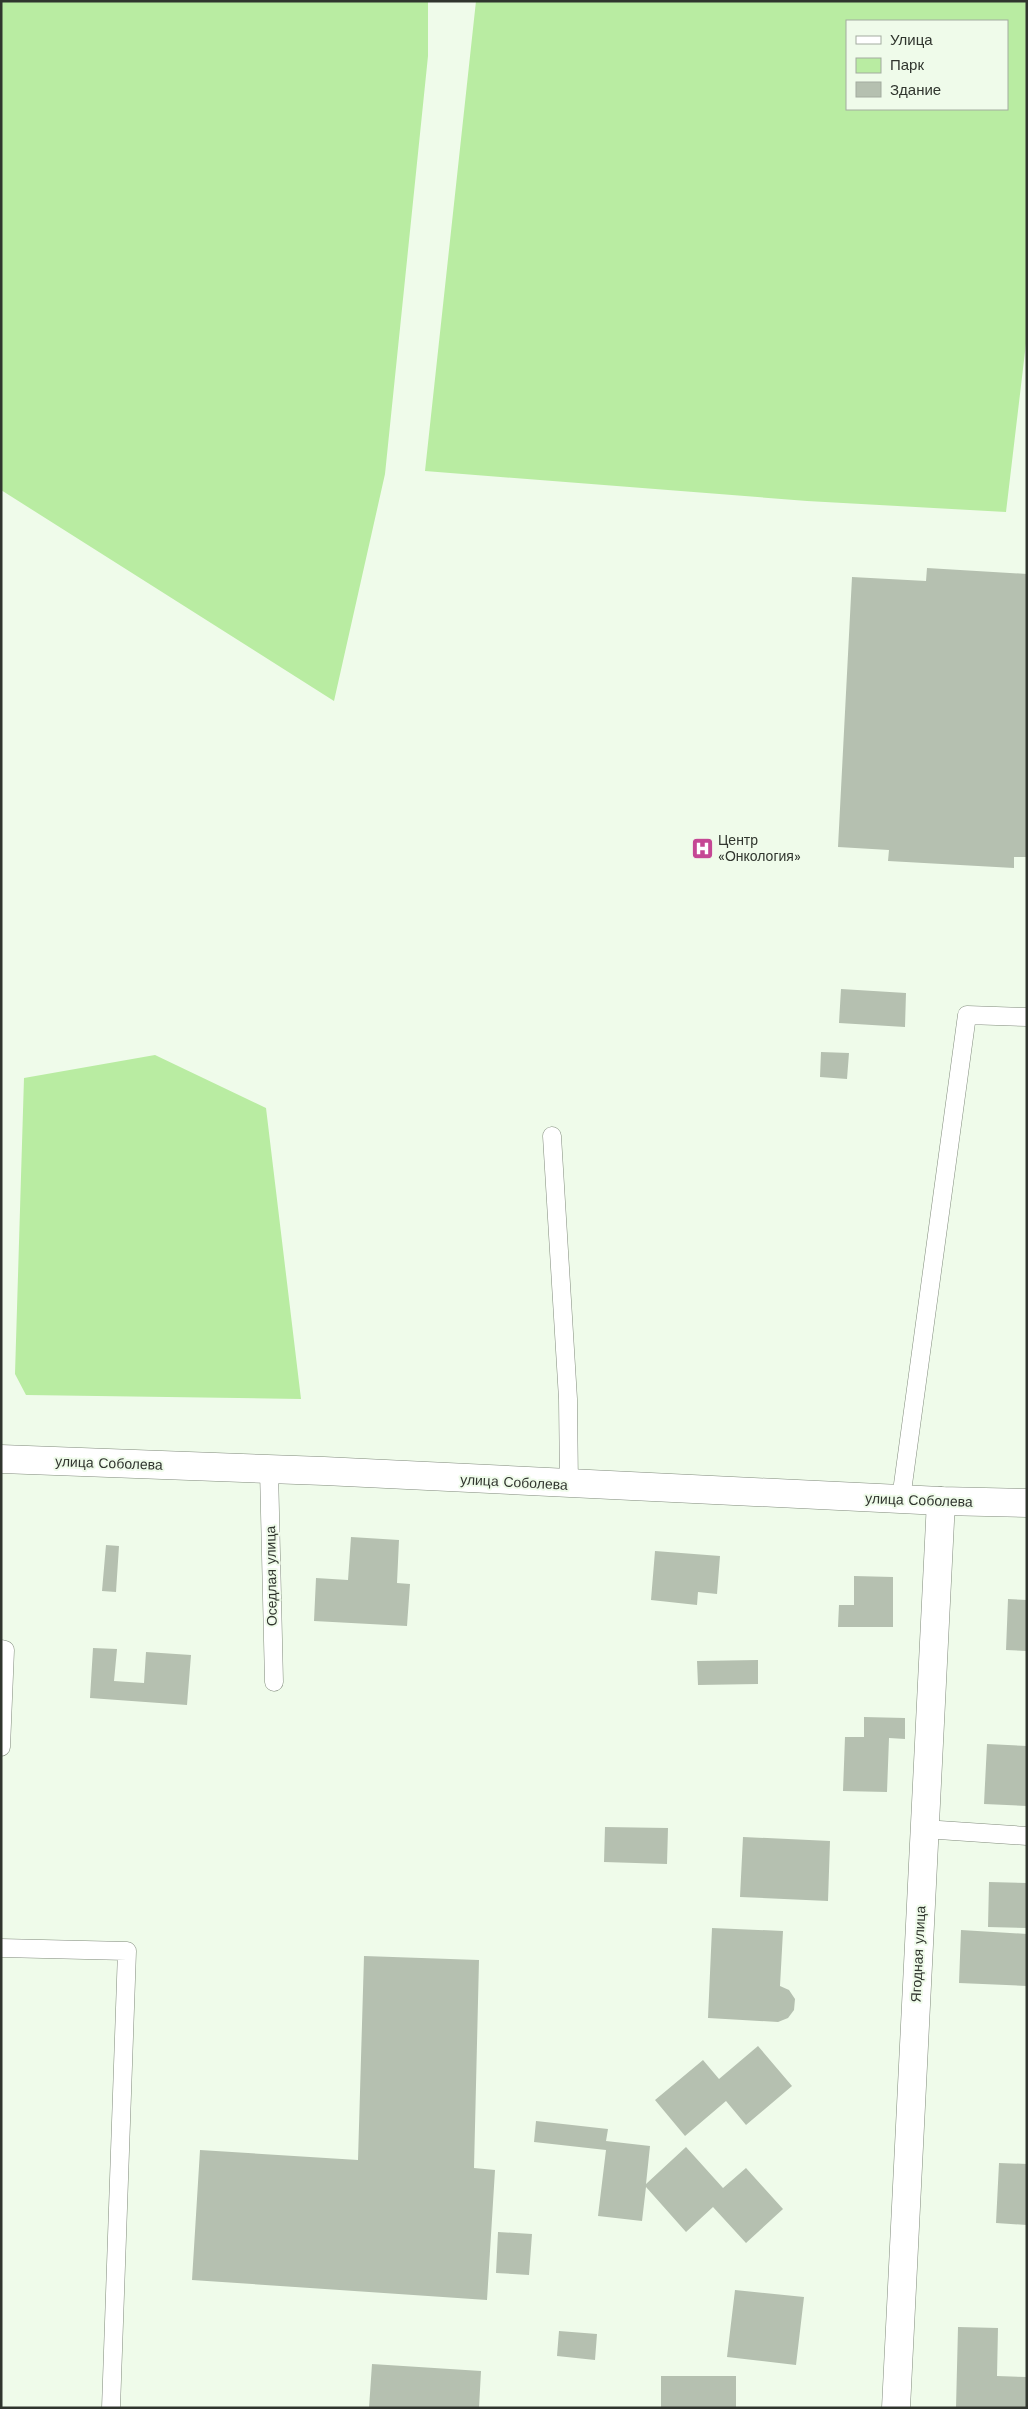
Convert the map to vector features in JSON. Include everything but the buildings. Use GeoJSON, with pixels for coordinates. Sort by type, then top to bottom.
{"type":"FeatureCollection","features":[{"type":"Feature","properties":{"kind":"street","name":"улица Соболева"},"geometry":{"type":"LineString","coordinates":[[1,1459],[901,1500],[1027,1503]]}},
{"type":"Feature","properties":{"kind":"street","name":"Ягодная улица"},"geometry":{"type":"LineString","coordinates":[[896,2408],[941,1501]]}},
{"type":"Feature","properties":{"kind":"lane"},"geometry":{"type":"LineString","coordinates":[[901,1500],[967,1015],[1027,1017]]}},
{"type":"Feature","properties":{"kind":"lane"},"geometry":{"type":"LineString","coordinates":[[552,1136],[568,1399],[569,1485]]}},
{"type":"Feature","properties":{"kind":"lane","name":"Оседлая улица"},"geometry":{"type":"LineString","coordinates":[[269,1470],[274,1682]]}},
{"type":"Feature","properties":{"kind":"lane"},"geometry":{"type":"LineString","coordinates":[[1,1650],[5,1650],[1,1747]]}},
{"type":"Feature","properties":{"kind":"lane"},"geometry":{"type":"LineString","coordinates":[[924,1829],[1027,1836]]}},
{"type":"Feature","properties":{"kind":"lane"},"geometry":{"type":"LineString","coordinates":[[1,1948],[127,1951],[110,2408]]}},
{"type":"Feature","properties":{"kind":"green space"},"geometry":{"type":"Polygon","coordinates":[[[1,1],[428,1],[428,56],[385,474],[334,701],[1,490],[1,1]]]}},
{"type":"Feature","properties":{"kind":"green space"},"geometry":{"type":"Polygon","coordinates":[[[476,1],[1027,1],[1027,335],[1006,512],[807,501],[425,471],[476,1]]]}},
{"type":"Feature","properties":{"kind":"green space"},"geometry":{"type":"Polygon","coordinates":[[[155,1055],[266,1108],[301,1399],[26,1395],[15,1374],[24,1078],[155,1055]]]}},
{"type":"Feature","properties":{"kind":"place","name":"Центр «Онкология»"},"geometry":{"type":"Point","coordinates":[702,848]}}]}
